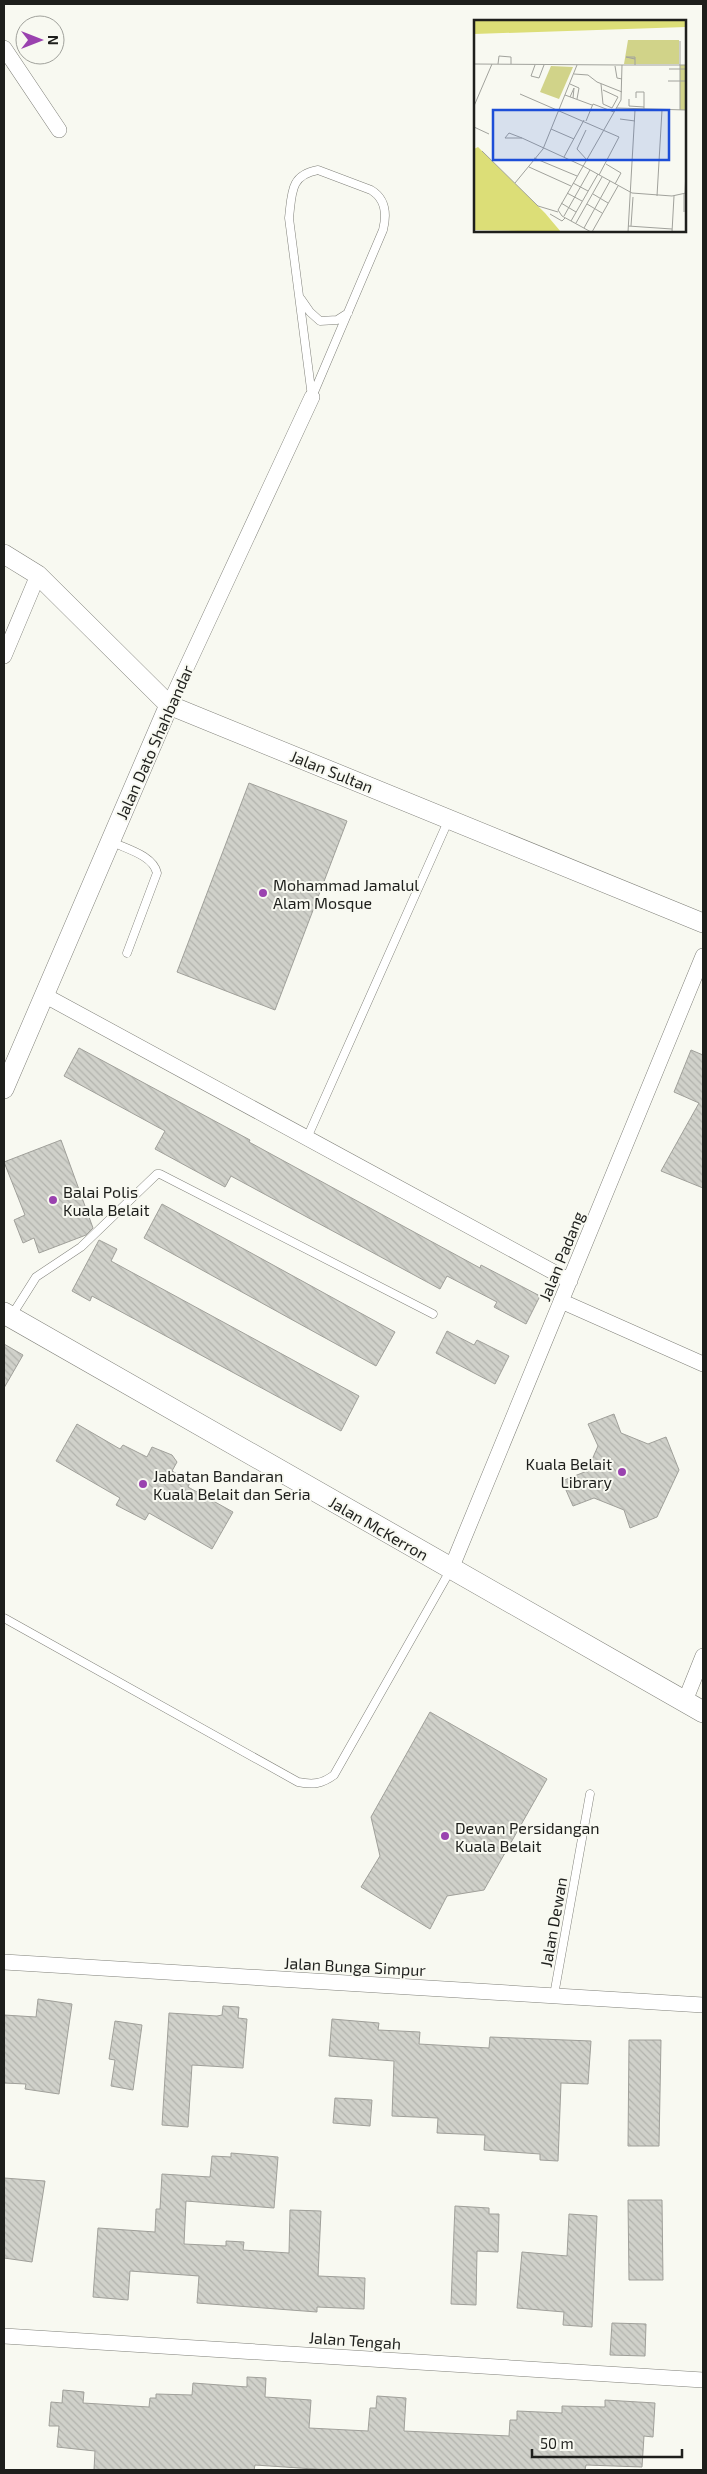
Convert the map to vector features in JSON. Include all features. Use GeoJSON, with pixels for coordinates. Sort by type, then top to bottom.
{"type":"FeatureCollection","features":[{"type":"Feature","properties":{"kind":"main road","name":"Jalan McKerron"},"geometry":{"type":"LineString","coordinates":[[7,1315],[703,1712]]}},
{"type":"Feature","properties":{"kind":"street"},"geometry":{"type":"LineString","coordinates":[[4,48],[59,130]]}},
{"type":"Feature","properties":{"kind":"street","name":"Jalan Dato Shahbandar"},"geometry":{"type":"LineString","coordinates":[[4,1089],[169,705],[312,398]]}},
{"type":"Feature","properties":{"kind":"street","name":"Jalan Sultan"},"geometry":{"type":"LineString","coordinates":[[4,554],[38,575],[169,705],[703,923]]}},
{"type":"Feature","properties":{"kind":"street"},"geometry":{"type":"LineString","coordinates":[[4,656],[38,575]]}},
{"type":"Feature","properties":{"kind":"street","name":"Jalan Padang"},"geometry":{"type":"LineString","coordinates":[[451,1569],[703,956]]}},
{"type":"Feature","properties":{"kind":"street"},"geometry":{"type":"LineString","coordinates":[[44,995],[570,1281]]}},
{"type":"Feature","properties":{"kind":"street"},"geometry":{"type":"LineString","coordinates":[[561,1301],[703,1364]]}},
{"type":"Feature","properties":{"kind":"street"},"geometry":{"type":"LineString","coordinates":[[685,1701],[703,1656]]}},
{"type":"Feature","properties":{"kind":"street","name":"Jalan Bunga Simpur"},"geometry":{"type":"LineString","coordinates":[[4,1962],[703,2005]]}},
{"type":"Feature","properties":{"kind":"street","name":"Jalan Tengah"},"geometry":{"type":"LineString","coordinates":[[4,2336],[703,2380]]}},
{"type":"Feature","properties":{"kind":"lane"},"geometry":{"type":"LineString","coordinates":[[318,170],[379,194],[386,213],[383,230],[312,398],[289,218],[292,194],[300,176],[318,170]]}},
{"type":"Feature","properties":{"kind":"lane"},"geometry":{"type":"LineString","coordinates":[[300,297],[310,312],[320,321],[337,320],[348,312]]}},
{"type":"Feature","properties":{"kind":"lane"},"geometry":{"type":"LineString","coordinates":[[307,1138],[449,819]]}},
{"type":"Feature","properties":{"kind":"lane"},"geometry":{"type":"LineString","coordinates":[[110,841],[150,860],[156,866],[157,873],[127,953]]}},
{"type":"Feature","properties":{"kind":"lane"},"geometry":{"type":"LineString","coordinates":[[7,1315],[36,1277],[81,1246],[157,1174],[432,1314]]}},
{"type":"Feature","properties":{"kind":"lane"},"geometry":{"type":"LineString","coordinates":[[4,1618],[298,1782],[324,1783],[334,1775],[451,1569]]}},
{"type":"Feature","properties":{"kind":"lane","name":"Jalan Dewan"},"geometry":{"type":"LineString","coordinates":[[554,1995],[590,1794]]}},
{"type":"Feature","properties":{"kind":"building"},"geometry":{"type":"Polygon","coordinates":[[[249,783],[347,821],[275,1010],[177,972],[249,783]]]}},
{"type":"Feature","properties":{"kind":"building"},"geometry":{"type":"Polygon","coordinates":[[[79,1048],[250,1140],[249,1142],[480,1268],[481,1265],[540,1296],[526,1324],[494,1307],[497,1302],[447,1276],[440,1289],[231,1176],[225,1187],[155,1149],[165,1131],[64,1076],[79,1048]]]}},
{"type":"Feature","properties":{"kind":"building"},"geometry":{"type":"Polygon","coordinates":[[[691,1050],[703,1055],[703,1188],[661,1171],[699,1103],[674,1092],[691,1050]]]}},
{"type":"Feature","properties":{"kind":"building","name":"Balai Polis Kuala Belait"},"geometry":{"type":"Polygon","coordinates":[[[61,1140],[93,1228],[86,1235],[39,1253],[34,1238],[23,1243],[14,1220],[25,1215],[4,1162],[61,1140]]]}},
{"type":"Feature","properties":{"kind":"building"},"geometry":{"type":"Polygon","coordinates":[[[162,1204],[395,1332],[376,1366],[144,1238],[162,1204]]]}},
{"type":"Feature","properties":{"kind":"building"},"geometry":{"type":"Polygon","coordinates":[[[99,1240],[117,1249],[111,1261],[359,1396],[341,1431],[92,1296],[90,1301],[72,1291],[99,1240]]]}},
{"type":"Feature","properties":{"kind":"building"},"geometry":{"type":"Polygon","coordinates":[[[447,1331],[474,1345],[477,1340],[509,1356],[495,1384],[436,1353],[447,1331]]]}},
{"type":"Feature","properties":{"kind":"building"},"geometry":{"type":"Polygon","coordinates":[[[4,1344],[23,1355],[4,1388],[4,1344]]]}},
{"type":"Feature","properties":{"kind":"building","name":"Kuala Belait Library"},"geometry":{"type":"Polygon","coordinates":[[[614,1414],[621,1433],[648,1444],[666,1437],[679,1470],[657,1517],[630,1528],[624,1510],[594,1498],[573,1506],[562,1481],[587,1471],[598,1446],[588,1424],[614,1414]]]}},
{"type":"Feature","properties":{"kind":"building","name":"Jabatan Bandaran Kuala Belait dan Seria"},"geometry":{"type":"Polygon","coordinates":[[[77,1424],[120,1449],[123,1445],[147,1457],[152,1447],[172,1455],[177,1462],[172,1471],[190,1482],[188,1487],[233,1512],[212,1549],[149,1513],[145,1520],[116,1505],[120,1498],[56,1461],[77,1424]]]}},
{"type":"Feature","properties":{"kind":"building","name":"Dewan Persidangan Kuala Belait"},"geometry":{"type":"Polygon","coordinates":[[[430,1712],[547,1779],[484,1890],[447,1896],[430,1929],[361,1887],[380,1856],[371,1817],[430,1712]]]}},
{"type":"Feature","properties":{"kind":"building"},"geometry":{"type":"Polygon","coordinates":[[[38,1999],[72,2004],[59,2094],[25,2089],[26,2084],[4,2083],[4,2015],[36,2017],[38,1999]]]}},
{"type":"Feature","properties":{"kind":"building"},"geometry":{"type":"Polygon","coordinates":[[[223,2006],[239,2007],[238,2018],[247,2019],[243,2068],[192,2065],[188,2127],[162,2125],[169,2013],[217,2016],[222,2015],[223,2006]]]}},
{"type":"Feature","properties":{"kind":"building"},"geometry":{"type":"Polygon","coordinates":[[[332,2019],[379,2023],[378,2030],[420,2032],[419,2044],[489,2048],[490,2037],[591,2041],[588,2084],[561,2083],[558,2161],[540,2160],[540,2154],[484,2150],[485,2135],[437,2133],[438,2118],[392,2116],[394,2061],[329,2056],[332,2019]]]}},
{"type":"Feature","properties":{"kind":"building"},"geometry":{"type":"Polygon","coordinates":[[[115,2021],[142,2025],[133,2090],[111,2086],[115,2060],[109,2059],[115,2021]]]}},
{"type":"Feature","properties":{"kind":"building"},"geometry":{"type":"Polygon","coordinates":[[[629,2040],[661,2040],[659,2146],[628,2146],[629,2040]]]}},
{"type":"Feature","properties":{"kind":"building"},"geometry":{"type":"Polygon","coordinates":[[[335,2098],[372,2100],[370,2126],[333,2123],[335,2098]]]}},
{"type":"Feature","properties":{"kind":"building"},"geometry":{"type":"Polygon","coordinates":[[[231,2153],[278,2157],[274,2208],[186,2201],[184,2244],[226,2246],[226,2241],[244,2242],[243,2250],[289,2253],[290,2210],[321,2211],[318,2276],[365,2278],[364,2309],[317,2307],[317,2312],[197,2303],[199,2276],[130,2271],[128,2300],[93,2297],[98,2228],[155,2232],[156,2209],[160,2209],[162,2174],[210,2177],[212,2156],[231,2157],[231,2153]]]}},
{"type":"Feature","properties":{"kind":"building"},"geometry":{"type":"Polygon","coordinates":[[[4,2178],[45,2181],[32,2262],[4,2258],[4,2178]]]}},
{"type":"Feature","properties":{"kind":"building"},"geometry":{"type":"Polygon","coordinates":[[[628,2200],[662,2200],[663,2280],[629,2280],[628,2200]]]}},
{"type":"Feature","properties":{"kind":"building"},"geometry":{"type":"Polygon","coordinates":[[[455,2206],[489,2208],[489,2214],[499,2214],[498,2252],[477,2251],[476,2305],[451,2304],[455,2206]]]}},
{"type":"Feature","properties":{"kind":"building"},"geometry":{"type":"Polygon","coordinates":[[[569,2214],[597,2216],[592,2327],[563,2325],[564,2312],[517,2308],[522,2252],[567,2256],[569,2214]]]}},
{"type":"Feature","properties":{"kind":"building"},"geometry":{"type":"Polygon","coordinates":[[[612,2323],[646,2324],[645,2356],[610,2355],[612,2323]]]}},
{"type":"Feature","properties":{"kind":"building"},"geometry":{"type":"Polygon","coordinates":[[[247,2377],[266,2378],[265,2397],[311,2400],[309,2428],[368,2431],[370,2408],[376,2408],[377,2396],[406,2398],[404,2431],[509,2436],[510,2420],[517,2420],[517,2411],[562,2413],[562,2406],[605,2407],[605,2400],[655,2403],[653,2437],[644,2436],[642,2467],[586,2465],[585,2470],[329,2470],[255,2465],[254,2470],[94,2470],[95,2451],[57,2447],[59,2426],[49,2426],[51,2402],[62,2403],[63,2390],[84,2392],[83,2403],[149,2407],[150,2398],[156,2398],[156,2394],[192,2395],[193,2383],[247,2387],[247,2377]]]}},
{"type":"Feature","properties":{"kind":"place","name":"Mohammad Jamalul Alam Mosque"},"geometry":{"type":"Point","coordinates":[263,893]}},
{"type":"Feature","properties":{"kind":"place","name":"Balai Polis Kuala Belait"},"geometry":{"type":"Point","coordinates":[53,1200]}},
{"type":"Feature","properties":{"kind":"place","name":"Kuala Belait Library"},"geometry":{"type":"Point","coordinates":[622,1472]}},
{"type":"Feature","properties":{"kind":"place","name":"Jabatan Bandaran Kuala Belait dan Seria"},"geometry":{"type":"Point","coordinates":[143,1484]}},
{"type":"Feature","properties":{"kind":"place","name":"Dewan Persidangan Kuala Belait"},"geometry":{"type":"Point","coordinates":[445,1836]}}]}
